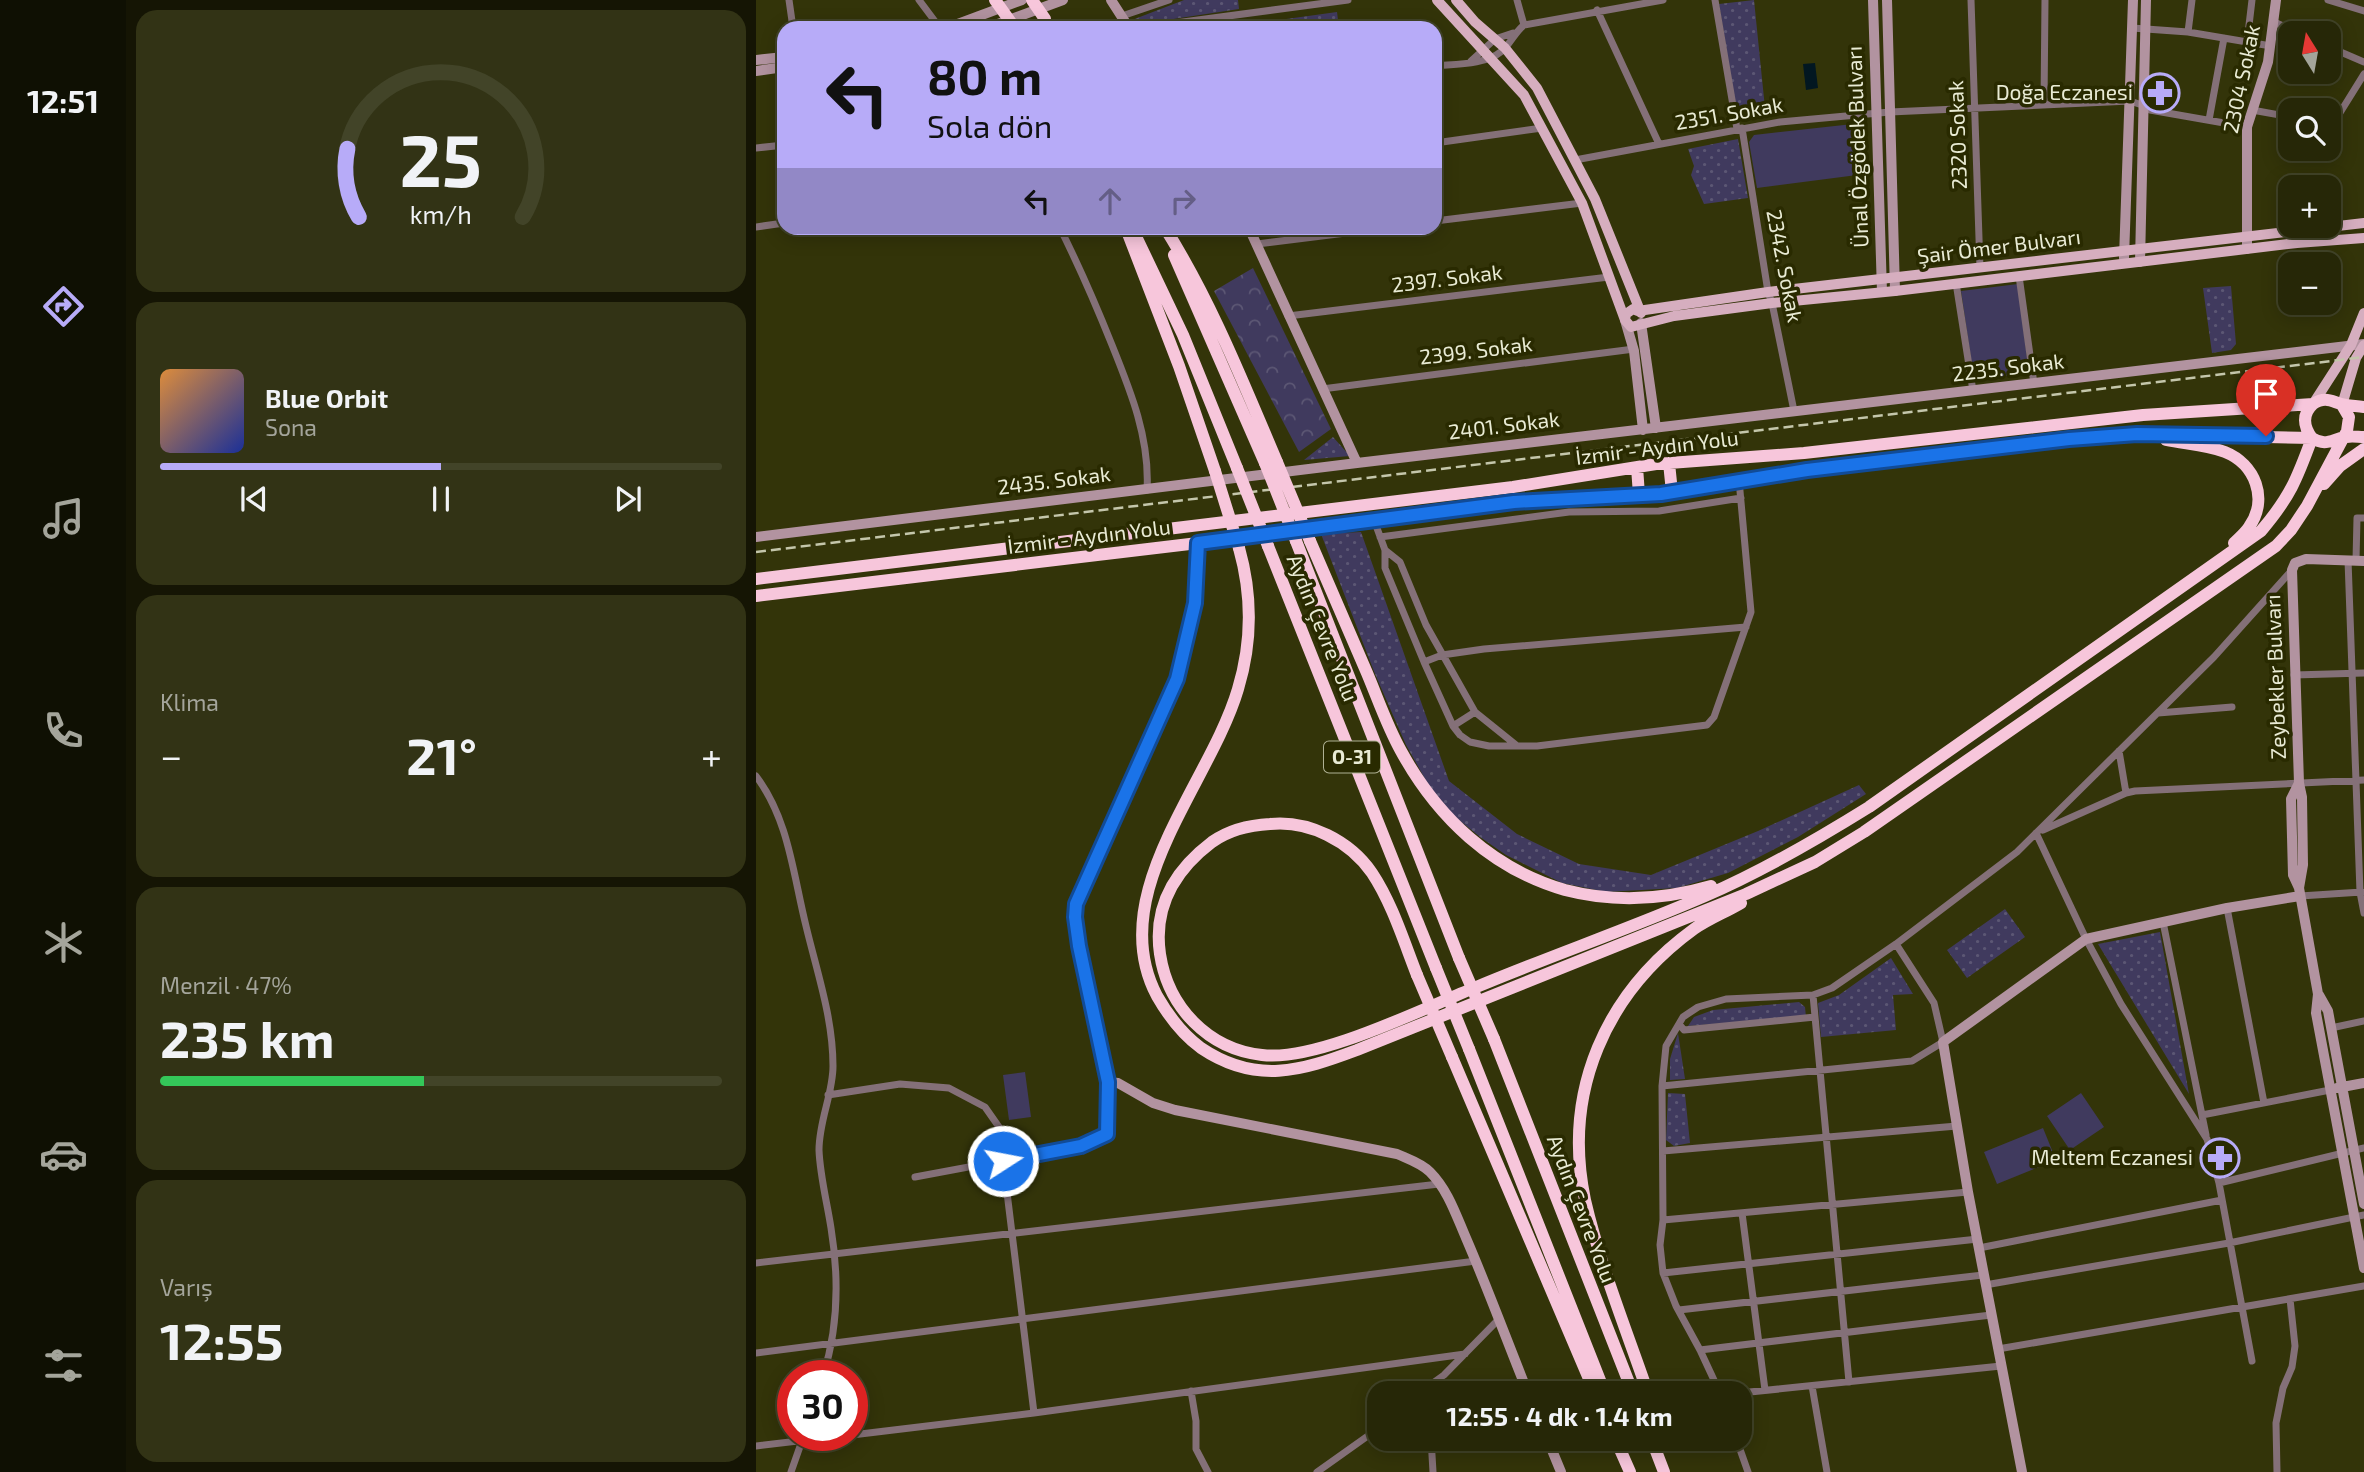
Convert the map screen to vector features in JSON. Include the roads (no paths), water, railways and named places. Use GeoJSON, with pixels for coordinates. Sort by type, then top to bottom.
{"type":"FeatureCollection","features":[{"type":"Feature","properties":{"kind":"highway"},"geometry":{"type":"LineString","coordinates":[[995,0],[1010,21]]}},
{"type":"Feature","properties":{"kind":"highway"},"geometry":{"type":"LineString","coordinates":[[1032,0],[1046,21]]}},
{"type":"Feature","properties":{"kind":"highway"},"geometry":{"type":"LineString","coordinates":[[1129,235],[1180,366],[1247,574],[1249,615],[1238,688],[1225,725],[1163,849],[1147,892],[1142,926],[1145,962],[1153,988],[1167,1015],[1187,1038],[1215,1057],[1245,1068],[1284,1072],[1320,1064],[1734,899],[1815,862]]}},
{"type":"Feature","properties":{"kind":"highway","name":"Aydın Çevre Yolu"},"geometry":{"type":"LineString","coordinates":[[1135,235],[1183,335],[1237,468],[1600,1381]]}},
{"type":"Feature","properties":{"kind":"highway","name":"Aydın Çevre Yolu"},"geometry":{"type":"LineString","coordinates":[[1166,235],[1271,462],[1296,541],[1628,1381]]}},
{"type":"Feature","properties":{"kind":"highway"},"geometry":{"type":"LineString","coordinates":[[1590,1381],[1452,1057],[1430,1006],[1417,975],[1371,872],[1345,846],[1316,829],[1283,822],[1249,825],[1219,837],[1193,857],[1181,871],[1164,901],[1159,920],[1159,945],[1168,984],[1189,1019],[1205,1034],[1230,1047],[1262,1055],[1292,1055],[1365,1032],[1430,1006],[1705,896],[1802,848],[1869,807],[2260,531],[2280,509],[2295,485],[2312,438],[2305,424],[2306,412],[2313,404],[2319,400],[2331,399],[2343,405],[2364,407]]}},
{"type":"Feature","properties":{"kind":"highway","name":"İzmir - Aydın Yolu"},"geometry":{"type":"LineString","coordinates":[[756,579],[1513,486],[1669,463],[1804,453],[2143,415],[2313,404]]}},
{"type":"Feature","properties":{"kind":"highway"},"geometry":{"type":"LineString","coordinates":[[2307,506],[2349,424],[2347,410],[2343,405]]}},
{"type":"Feature","properties":{"kind":"highway"},"geometry":{"type":"LineString","coordinates":[[2137,434],[2222,450],[2238,458],[2250,469],[2258,496],[2255,514],[2249,527],[2214,564]]}},
{"type":"Feature","properties":{"kind":"highway","name":"İzmir - Aydın Yolu"},"geometry":{"type":"LineString","coordinates":[[756,596],[1514,502],[1672,492],[1739,480],[2069,439],[2137,434],[2312,438],[2324,443],[2337,441],[2342,437],[2364,437]]}},
{"type":"Feature","properties":{"kind":"highway"},"geometry":{"type":"LineString","coordinates":[[1644,1381],[1585,1198],[1580,1154],[1580,1117],[1587,1073],[1606,1027],[1657,959],[1696,928],[1864,832],[2276,546],[2340,466],[2364,449]]}},
{"type":"Feature","properties":{"kind":"highway"},"geometry":{"type":"LineString","coordinates":[[1271,462],[1310,541],[1399,749],[1440,810],[1465,836],[1499,861],[1541,883],[1578,893],[1619,899],[1658,898],[1698,890],[1755,873]]}},
{"type":"Feature","properties":{"kind":"highway"},"geometry":{"type":"LineString","coordinates":[[1669,463],[1672,492]]}},
{"type":"Feature","properties":{"kind":"highway"},"geometry":{"type":"LineString","coordinates":[[1637,467],[1639,495]]}},
{"type":"Feature","properties":{"kind":"highway"},"geometry":{"type":"LineString","coordinates":[[1622,1451],[1632,1472]]}},
{"type":"Feature","properties":{"kind":"highway"},"geometry":{"type":"LineString","coordinates":[[1625,1451],[1632,1472]]}},
{"type":"Feature","properties":{"kind":"highway"},"geometry":{"type":"LineString","coordinates":[[1656,1451],[1664,1472]]}},
{"type":"Feature","properties":{"kind":"highway"},"geometry":{"type":"LineString","coordinates":[[1664,1451],[1670,1472]]}},
{"type":"Feature","properties":{"kind":"main road"},"geometry":{"type":"LineString","coordinates":[[1437,0],[1524,95],[1582,203],[1625,320]]}},
{"type":"Feature","properties":{"kind":"main road"},"geometry":{"type":"LineString","coordinates":[[1456,0],[1505,48],[1537,88],[1595,199],[1642,316],[1641,323]]}},
{"type":"Feature","properties":{"kind":"main road","name":"Şair Ömer Bulvarı"},"geometry":{"type":"LineString","coordinates":[[2362,237],[2247,249],[2140,256],[2124,251],[1881,279],[1770,297],[1631,327],[1625,320],[1630,310],[1770,297],[1895,291],[2124,263],[2140,256],[2246,236],[2364,223]]}},
{"type":"Feature","properties":{"kind":"main road"},"geometry":{"type":"LineString","coordinates":[[2313,404],[2351,345],[2364,313]]}},
{"type":"Feature","properties":{"kind":"main road"},"geometry":{"type":"LineString","coordinates":[[2343,405],[2364,344]]}},
{"type":"Feature","properties":{"kind":"street"},"geometry":{"type":"LineString","coordinates":[[789,0],[792,21]]}},
{"type":"Feature","properties":{"kind":"street"},"geometry":{"type":"LineString","coordinates":[[919,0],[935,21]]}},
{"type":"Feature","properties":{"kind":"street"},"geometry":{"type":"LineString","coordinates":[[966,21],[1021,0]]}},
{"type":"Feature","properties":{"kind":"street"},"geometry":{"type":"LineString","coordinates":[[1006,21],[1063,0]]}},
{"type":"Feature","properties":{"kind":"street"},"geometry":{"type":"LineString","coordinates":[[1111,0],[1125,21]]}},
{"type":"Feature","properties":{"kind":"street"},"geometry":{"type":"LineString","coordinates":[[1122,16],[1169,0]]}},
{"type":"Feature","properties":{"kind":"street"},"geometry":{"type":"LineString","coordinates":[[1190,21],[1348,0]]}},
{"type":"Feature","properties":{"kind":"street"},"geometry":{"type":"LineString","coordinates":[[1517,0],[1524,24]]}},
{"type":"Feature","properties":{"kind":"street"},"geometry":{"type":"LineString","coordinates":[[1471,62],[1495,39],[1513,33],[1524,24],[1630,3],[1663,0]]}},
{"type":"Feature","properties":{"kind":"street","name":"2342. Sokak"},"geometry":{"type":"LineString","coordinates":[[1715,0],[1794,411]]}},
{"type":"Feature","properties":{"kind":"street","name":"Ünal Özgödek Bulvarı"},"geometry":{"type":"LineString","coordinates":[[1873,0],[1881,292]]}},
{"type":"Feature","properties":{"kind":"street","name":"Ünal Özgödek Bulvarı"},"geometry":{"type":"LineString","coordinates":[[1888,0],[1895,291]]}},
{"type":"Feature","properties":{"kind":"street","name":"2320 Sokak"},"geometry":{"type":"LineString","coordinates":[[1971,0],[1980,268]]}},
{"type":"Feature","properties":{"kind":"street"},"geometry":{"type":"LineString","coordinates":[[2044,104],[2045,0]]}},
{"type":"Feature","properties":{"kind":"street"},"geometry":{"type":"LineString","coordinates":[[2124,263],[2133,0]]}},
{"type":"Feature","properties":{"kind":"street"},"geometry":{"type":"LineString","coordinates":[[2140,256],[2146,0]]}},
{"type":"Feature","properties":{"kind":"street"},"geometry":{"type":"LineString","coordinates":[[2188,32],[2192,0]]}},
{"type":"Feature","properties":{"kind":"street"},"geometry":{"type":"LineString","coordinates":[[2247,42],[2252,0]]}},
{"type":"Feature","properties":{"kind":"street","name":"2304 Sokak"},"geometry":{"type":"LineString","coordinates":[[2247,249],[2247,127],[2271,46],[2276,0]]}},
{"type":"Feature","properties":{"kind":"street"},"geometry":{"type":"LineString","coordinates":[[2328,0],[2364,11]]}},
{"type":"Feature","properties":{"kind":"street"},"geometry":{"type":"LineString","coordinates":[[1597,10],[1660,144]]}},
{"type":"Feature","properties":{"kind":"street"},"geometry":{"type":"LineString","coordinates":[[2274,22],[2278,24]]}},
{"type":"Feature","properties":{"kind":"street"},"geometry":{"type":"LineString","coordinates":[[2132,28],[2188,32],[2271,46]]}},
{"type":"Feature","properties":{"kind":"street"},"geometry":{"type":"LineString","coordinates":[[1442,65],[1492,58],[1505,48],[1513,33]]}},
{"type":"Feature","properties":{"kind":"street"},"geometry":{"type":"LineString","coordinates":[[2209,120],[2224,38]]}},
{"type":"Feature","properties":{"kind":"street"},"geometry":{"type":"LineString","coordinates":[[2342,53],[2364,62]]}},
{"type":"Feature","properties":{"kind":"street"},"geometry":{"type":"LineString","coordinates":[[756,60],[777,58]]}},
{"type":"Feature","properties":{"kind":"street"},"geometry":{"type":"LineString","coordinates":[[756,71],[777,68]]}},
{"type":"Feature","properties":{"kind":"street"},"geometry":{"type":"LineString","coordinates":[[2341,111],[2364,74]]}},
{"type":"Feature","properties":{"kind":"street","name":"2351. Sokak"},"geometry":{"type":"LineString","coordinates":[[1575,160],[1780,122],[1974,107],[2130,101],[2142,104],[2150,110],[2247,127]]}},
{"type":"Feature","properties":{"kind":"street"},"geometry":{"type":"LineString","coordinates":[[2252,110],[2278,115]]}},
{"type":"Feature","properties":{"kind":"street"},"geometry":{"type":"LineString","coordinates":[[1442,142],[1542,128]]}},
{"type":"Feature","properties":{"kind":"street"},"geometry":{"type":"LineString","coordinates":[[756,148],[777,146]]}},
{"type":"Feature","properties":{"kind":"street"},"geometry":{"type":"LineString","coordinates":[[1563,164],[1575,160]]}},
{"type":"Feature","properties":{"kind":"street"},"geometry":{"type":"LineString","coordinates":[[1442,220],[1582,203],[1595,199]]}},
{"type":"Feature","properties":{"kind":"street"},"geometry":{"type":"LineString","coordinates":[[756,227],[777,224]]}},
{"type":"Feature","properties":{"kind":"street"},"geometry":{"type":"LineString","coordinates":[[1063,235],[1086,282],[1134,399],[1148,466],[1147,490]]}},
{"type":"Feature","properties":{"kind":"street"},"geometry":{"type":"LineString","coordinates":[[1252,235],[1357,463]]}},
{"type":"Feature","properties":{"kind":"street"},"geometry":{"type":"LineString","coordinates":[[1257,244],[1330,235]]}},
{"type":"Feature","properties":{"kind":"street"},"geometry":{"type":"LineString","coordinates":[[2019,276],[2034,384]]}},
{"type":"Feature","properties":{"kind":"street","name":"2397. Sokak"},"geometry":{"type":"LineString","coordinates":[[1288,316],[1609,277]]}},
{"type":"Feature","properties":{"kind":"street"},"geometry":{"type":"LineString","coordinates":[[1956,283],[1973,391]]}},
{"type":"Feature","properties":{"kind":"street"},"geometry":{"type":"LineString","coordinates":[[1625,320],[1634,349],[1643,430]]}},
{"type":"Feature","properties":{"kind":"street"},"geometry":{"type":"LineString","coordinates":[[1641,323],[1656,428]]}},
{"type":"Feature","properties":{"kind":"street","name":"2235. Sokak"},"geometry":{"type":"LineString","coordinates":[[1656,428],[2364,344]]}},
{"type":"Feature","properties":{"kind":"street","name":"2399. Sokak"},"geometry":{"type":"LineString","coordinates":[[1322,388],[1634,349]]}},
{"type":"Feature","properties":{"kind":"street","name":"2401. Sokak"},"geometry":{"type":"LineString","coordinates":[[1357,463],[1656,428]]}},
{"type":"Feature","properties":{"kind":"street","name":"2435. Sokak"},"geometry":{"type":"LineString","coordinates":[[756,537],[1357,463]]}},
{"type":"Feature","properties":{"kind":"street"},"geometry":{"type":"LineString","coordinates":[[1374,520],[1385,550],[1385,568],[1453,726],[1470,742],[1489,746],[1537,746],[1707,725],[1714,717],[1751,612],[1739,480]]}},
{"type":"Feature","properties":{"kind":"street"},"geometry":{"type":"LineString","coordinates":[[1380,537],[1569,512],[1659,511],[1741,498]]}},
{"type":"Feature","properties":{"kind":"street"},"geometry":{"type":"LineString","coordinates":[[2364,518],[2357,518],[2350,673],[2360,780],[2364,913]]}},
{"type":"Feature","properties":{"kind":"street"},"geometry":{"type":"LineString","coordinates":[[915,1177],[1081,1146],[1107,1134],[1108,1082],[1079,946],[1076,904],[1177,679],[1195,603],[1198,543]]}},
{"type":"Feature","properties":{"kind":"street"},"geometry":{"type":"LineString","coordinates":[[1385,550],[1400,562],[1426,625],[1475,712],[1517,746]]}},
{"type":"Feature","properties":{"kind":"street"},"geometry":{"type":"LineString","coordinates":[[1714,1381],[1663,1273],[1660,1245],[1663,1220],[1662,1086],[1666,1046],[1684,1017],[1698,1007],[1726,999],[1813,995],[1832,988],[1896,944],[2017,852],[2214,657],[2292,570],[2295,563],[2306,559],[2356,560]]}},
{"type":"Feature","properties":{"kind":"street","name":"Zeybekler Bulvarı"},"geometry":{"type":"LineString","coordinates":[[2292,570],[2298,783],[2302,797],[2303,865],[2300,892],[2318,994],[2316,1013],[2342,1153],[2359,1216],[2364,1268]]}},
{"type":"Feature","properties":{"kind":"street"},"geometry":{"type":"LineString","coordinates":[[1424,662],[1442,655],[1485,649],[1746,626]]}},
{"type":"Feature","properties":{"kind":"street"},"geometry":{"type":"LineString","coordinates":[[2294,675],[2364,673]]}},
{"type":"Feature","properties":{"kind":"street"},"geometry":{"type":"LineString","coordinates":[[2157,713],[2232,706]]}},
{"type":"Feature","properties":{"kind":"street"},"geometry":{"type":"LineString","coordinates":[[1453,726],[1475,712]]}},
{"type":"Feature","properties":{"kind":"street"},"geometry":{"type":"LineString","coordinates":[[2119,751],[2126,793]]}},
{"type":"Feature","properties":{"kind":"street"},"geometry":{"type":"LineString","coordinates":[[756,776],[771,797],[788,843],[829,1020],[833,1067],[821,1116],[819,1149],[836,1272],[832,1343],[827,1360]]}},
{"type":"Feature","properties":{"kind":"street"},"geometry":{"type":"LineString","coordinates":[[2036,833],[2126,793],[2360,780]]}},
{"type":"Feature","properties":{"kind":"street"},"geometry":{"type":"LineString","coordinates":[[2036,833],[2086,939],[2121,1003],[2207,1139]]}},
{"type":"Feature","properties":{"kind":"street"},"geometry":{"type":"LineString","coordinates":[[1662,1086],[1912,1061],[1943,1042],[2086,939],[2300,892],[2362,892]]}},
{"type":"Feature","properties":{"kind":"street"},"geometry":{"type":"LineString","coordinates":[[2227,908],[2264,1103]]}},
{"type":"Feature","properties":{"kind":"street"},"geometry":{"type":"LineString","coordinates":[[2163,922],[2207,1139],[2219,1183],[2252,1360]]}},
{"type":"Feature","properties":{"kind":"street"},"geometry":{"type":"LineString","coordinates":[[1896,944],[1934,1003],[2022,1472]]}},
{"type":"Feature","properties":{"kind":"street","name":"Zeybekler Bulvarı"},"geometry":{"type":"LineString","coordinates":[[2318,994],[2328,1011],[2342,1087],[2359,1149],[2364,1204]]}},
{"type":"Feature","properties":{"kind":"street"},"geometry":{"type":"LineString","coordinates":[[1813,995],[1849,1382]]}},
{"type":"Feature","properties":{"kind":"street"},"geometry":{"type":"LineString","coordinates":[[1679,1024],[1684,1030],[1815,1017]]}},
{"type":"Feature","properties":{"kind":"street"},"geometry":{"type":"LineString","coordinates":[[2331,1028],[2364,1021]]}},
{"type":"Feature","properties":{"kind":"street"},"geometry":{"type":"LineString","coordinates":[[1108,1082],[1118,1083],[1153,1103],[1175,1110],[1397,1154],[1430,1172],[1448,1196],[1489,1291],[1523,1381]]}},
{"type":"Feature","properties":{"kind":"street"},"geometry":{"type":"LineString","coordinates":[[2202,1115],[2364,1083]]}},
{"type":"Feature","properties":{"kind":"street"},"geometry":{"type":"LineString","coordinates":[[828,1095],[900,1084],[949,1088],[985,1107],[999,1127],[1034,1413]]}},
{"type":"Feature","properties":{"kind":"street"},"geometry":{"type":"LineString","coordinates":[[1662,1151],[1957,1126]]}},
{"type":"Feature","properties":{"kind":"street"},"geometry":{"type":"LineString","coordinates":[[2219,1183],[2359,1149]]}},
{"type":"Feature","properties":{"kind":"street"},"geometry":{"type":"LineString","coordinates":[[756,1263],[1439,1184]]}},
{"type":"Feature","properties":{"kind":"street"},"geometry":{"type":"LineString","coordinates":[[1663,1220],[1968,1192]]}},
{"type":"Feature","properties":{"kind":"street"},"geometry":{"type":"LineString","coordinates":[[1663,1273],[1836,1253],[1978,1243],[2222,1200]]}},
{"type":"Feature","properties":{"kind":"street"},"geometry":{"type":"LineString","coordinates":[[1742,1213],[1765,1390]]}},
{"type":"Feature","properties":{"kind":"street"},"geometry":{"type":"LineString","coordinates":[[1679,1310],[1840,1292],[1984,1280],[2229,1243],[2359,1216]]}},
{"type":"Feature","properties":{"kind":"street"},"geometry":{"type":"LineString","coordinates":[[756,1353],[1476,1261]]}},
{"type":"Feature","properties":{"kind":"street"},"geometry":{"type":"LineString","coordinates":[[1998,1349],[2364,1286]]}},
{"type":"Feature","properties":{"kind":"street"},"geometry":{"type":"LineString","coordinates":[[2277,1472],[2276,1423],[2283,1388],[2292,1367],[2295,1346],[2290,1299]]}},
{"type":"Feature","properties":{"kind":"street"},"geometry":{"type":"LineString","coordinates":[[1700,1350],[1991,1315]]}},
{"type":"Feature","properties":{"kind":"street"},"geometry":{"type":"LineString","coordinates":[[1436,1381],[1498,1320]]}},
{"type":"Feature","properties":{"kind":"street"},"geometry":{"type":"LineString","coordinates":[[868,1433],[1465,1354]]}},
{"type":"Feature","properties":{"kind":"street"},"geometry":{"type":"LineString","coordinates":[[1752,1392],[2001,1366]]}},
{"type":"Feature","properties":{"kind":"street"},"geometry":{"type":"LineString","coordinates":[[1812,1385],[1827,1472]]}},
{"type":"Feature","properties":{"kind":"street"},"geometry":{"type":"LineString","coordinates":[[1191,1391],[1196,1421],[1196,1449],[1208,1472]]}},
{"type":"Feature","properties":{"kind":"street"},"geometry":{"type":"LineString","coordinates":[[1317,1472],[1367,1437]]}},
{"type":"Feature","properties":{"kind":"street"},"geometry":{"type":"LineString","coordinates":[[756,1446],[777,1442]]}},
{"type":"Feature","properties":{"kind":"street"},"geometry":{"type":"LineString","coordinates":[[791,1472],[798,1451]]}},
{"type":"Feature","properties":{"kind":"street"},"geometry":{"type":"LineString","coordinates":[[1432,1451],[1433,1472]]}},
{"type":"Feature","properties":{"kind":"street"},"geometry":{"type":"LineString","coordinates":[[1552,1451],[1561,1472]]}},
{"type":"Feature","properties":{"kind":"street"},"geometry":{"type":"LineString","coordinates":[[1741,1451],[1748,1472]]}},
{"type":"Feature","properties":{"kind":"water"},"geometry":{"type":"Polygon","coordinates":[[[1815,63],[1818,88],[1806,90],[1803,64],[1815,63]]]}},
{"type":"Feature","properties":{"kind":"railway"},"geometry":{"type":"LineString","coordinates":[[756,552],[2364,357]]}},
{"type":"Feature","properties":{"kind":"place","name":"Doğa Eczanesi"},"geometry":{"type":"Point","coordinates":[2160,93]}},
{"type":"Feature","properties":{"kind":"place","name":"Meltem Eczanesi"},"geometry":{"type":"Point","coordinates":[2220,1158]}}]}
